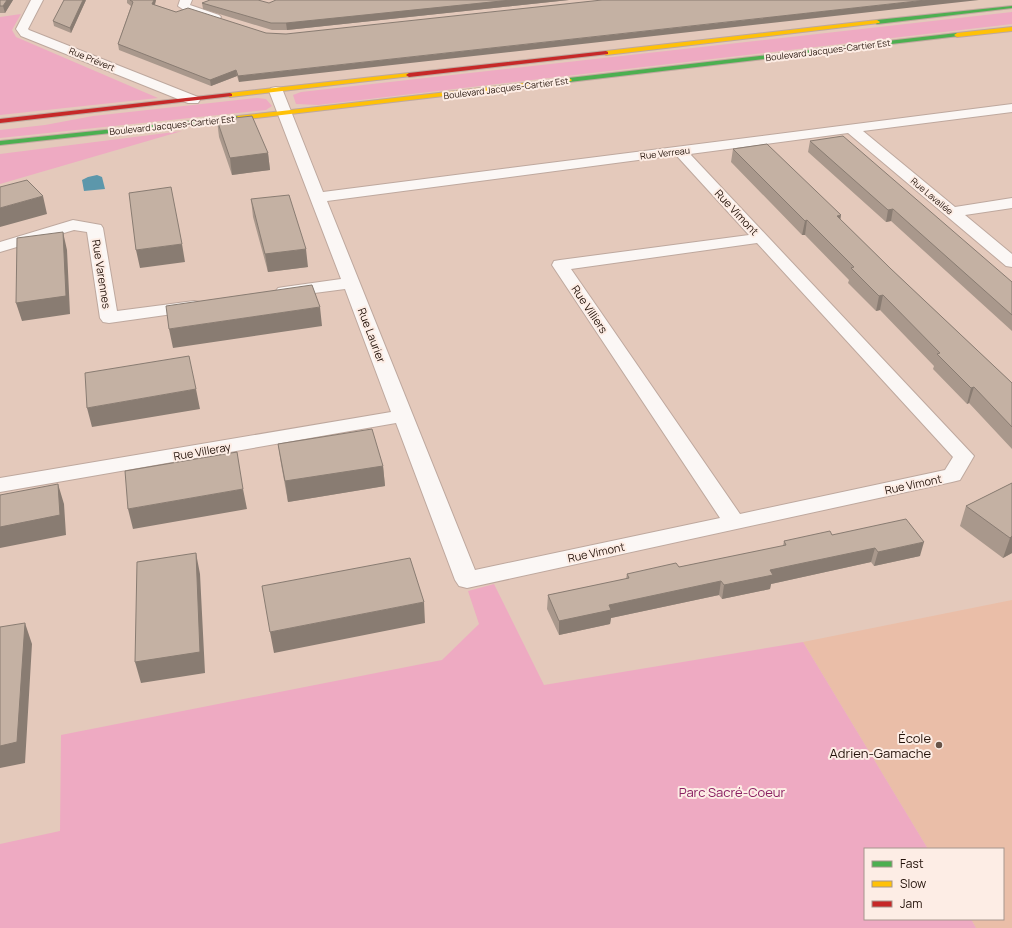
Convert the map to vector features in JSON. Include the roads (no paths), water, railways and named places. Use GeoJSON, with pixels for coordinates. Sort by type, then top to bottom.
{"type":"FeatureCollection","features":[{"type":"Feature","properties":{"kind":"main road","name":"Boulevard Jacques-Cartier Est"},"geometry":{"type":"LineString","coordinates":[[0,121],[1012,7]]}},
{"type":"Feature","properties":{"kind":"main road","name":"Boulevard Jacques-Cartier Est"},"geometry":{"type":"LineString","coordinates":[[0,144],[285,113],[1012,29]]}},
{"type":"Feature","properties":{"kind":"street","name":"Rue Prévert"},"geometry":{"type":"LineString","coordinates":[[37,0],[22,29],[25,33],[193,100]]}},
{"type":"Feature","properties":{"kind":"street"},"geometry":{"type":"LineString","coordinates":[[186,0],[184,6],[190,10],[226,21]]}},
{"type":"Feature","properties":{"kind":"street","name":"Rue Laurier"},"geometry":{"type":"LineString","coordinates":[[276,91],[467,580]]}},
{"type":"Feature","properties":{"kind":"street","name":"Rue Verreau"},"geometry":{"type":"LineString","coordinates":[[318,197],[1012,108]]}},
{"type":"Feature","properties":{"kind":"street","name":"Rue Lavallée"},"geometry":{"type":"LineString","coordinates":[[852,129],[1012,262]]}},
{"type":"Feature","properties":{"kind":"street","name":"Rue Vimont"},"geometry":{"type":"LineString","coordinates":[[467,580],[952,475],[964,456],[680,151]]}},
{"type":"Feature","properties":{"kind":"street"},"geometry":{"type":"LineString","coordinates":[[952,212],[1012,203]]}},
{"type":"Feature","properties":{"kind":"street","name":"Rue Varennes"},"geometry":{"type":"LineString","coordinates":[[0,247],[73,225],[95,228],[109,318],[206,304]]}},
{"type":"Feature","properties":{"kind":"street","name":"Rue Villiers"},"geometry":{"type":"LineString","coordinates":[[734,522],[560,265],[761,238]]}},
{"type":"Feature","properties":{"kind":"street"},"geometry":{"type":"LineString","coordinates":[[268,295],[351,282]]}},
{"type":"Feature","properties":{"kind":"street","name":"Rue Villeray"},"geometry":{"type":"LineString","coordinates":[[0,486],[403,416]]}},
{"type":"Feature","properties":{"kind":"water"},"geometry":{"type":"Polygon","coordinates":[[[97,175],[102,177],[105,189],[84,191],[82,180],[97,175]]]}},
{"type":"Feature","properties":{"kind":"place","name":"École Adrien-Gamache"},"geometry":{"type":"Point","coordinates":[939,745]}},
{"type":"Feature","properties":{"kind":"park label","name":"Parc Sacré-Coeur"},"geometry":{"type":"Point","coordinates":[732,792]}}]}
